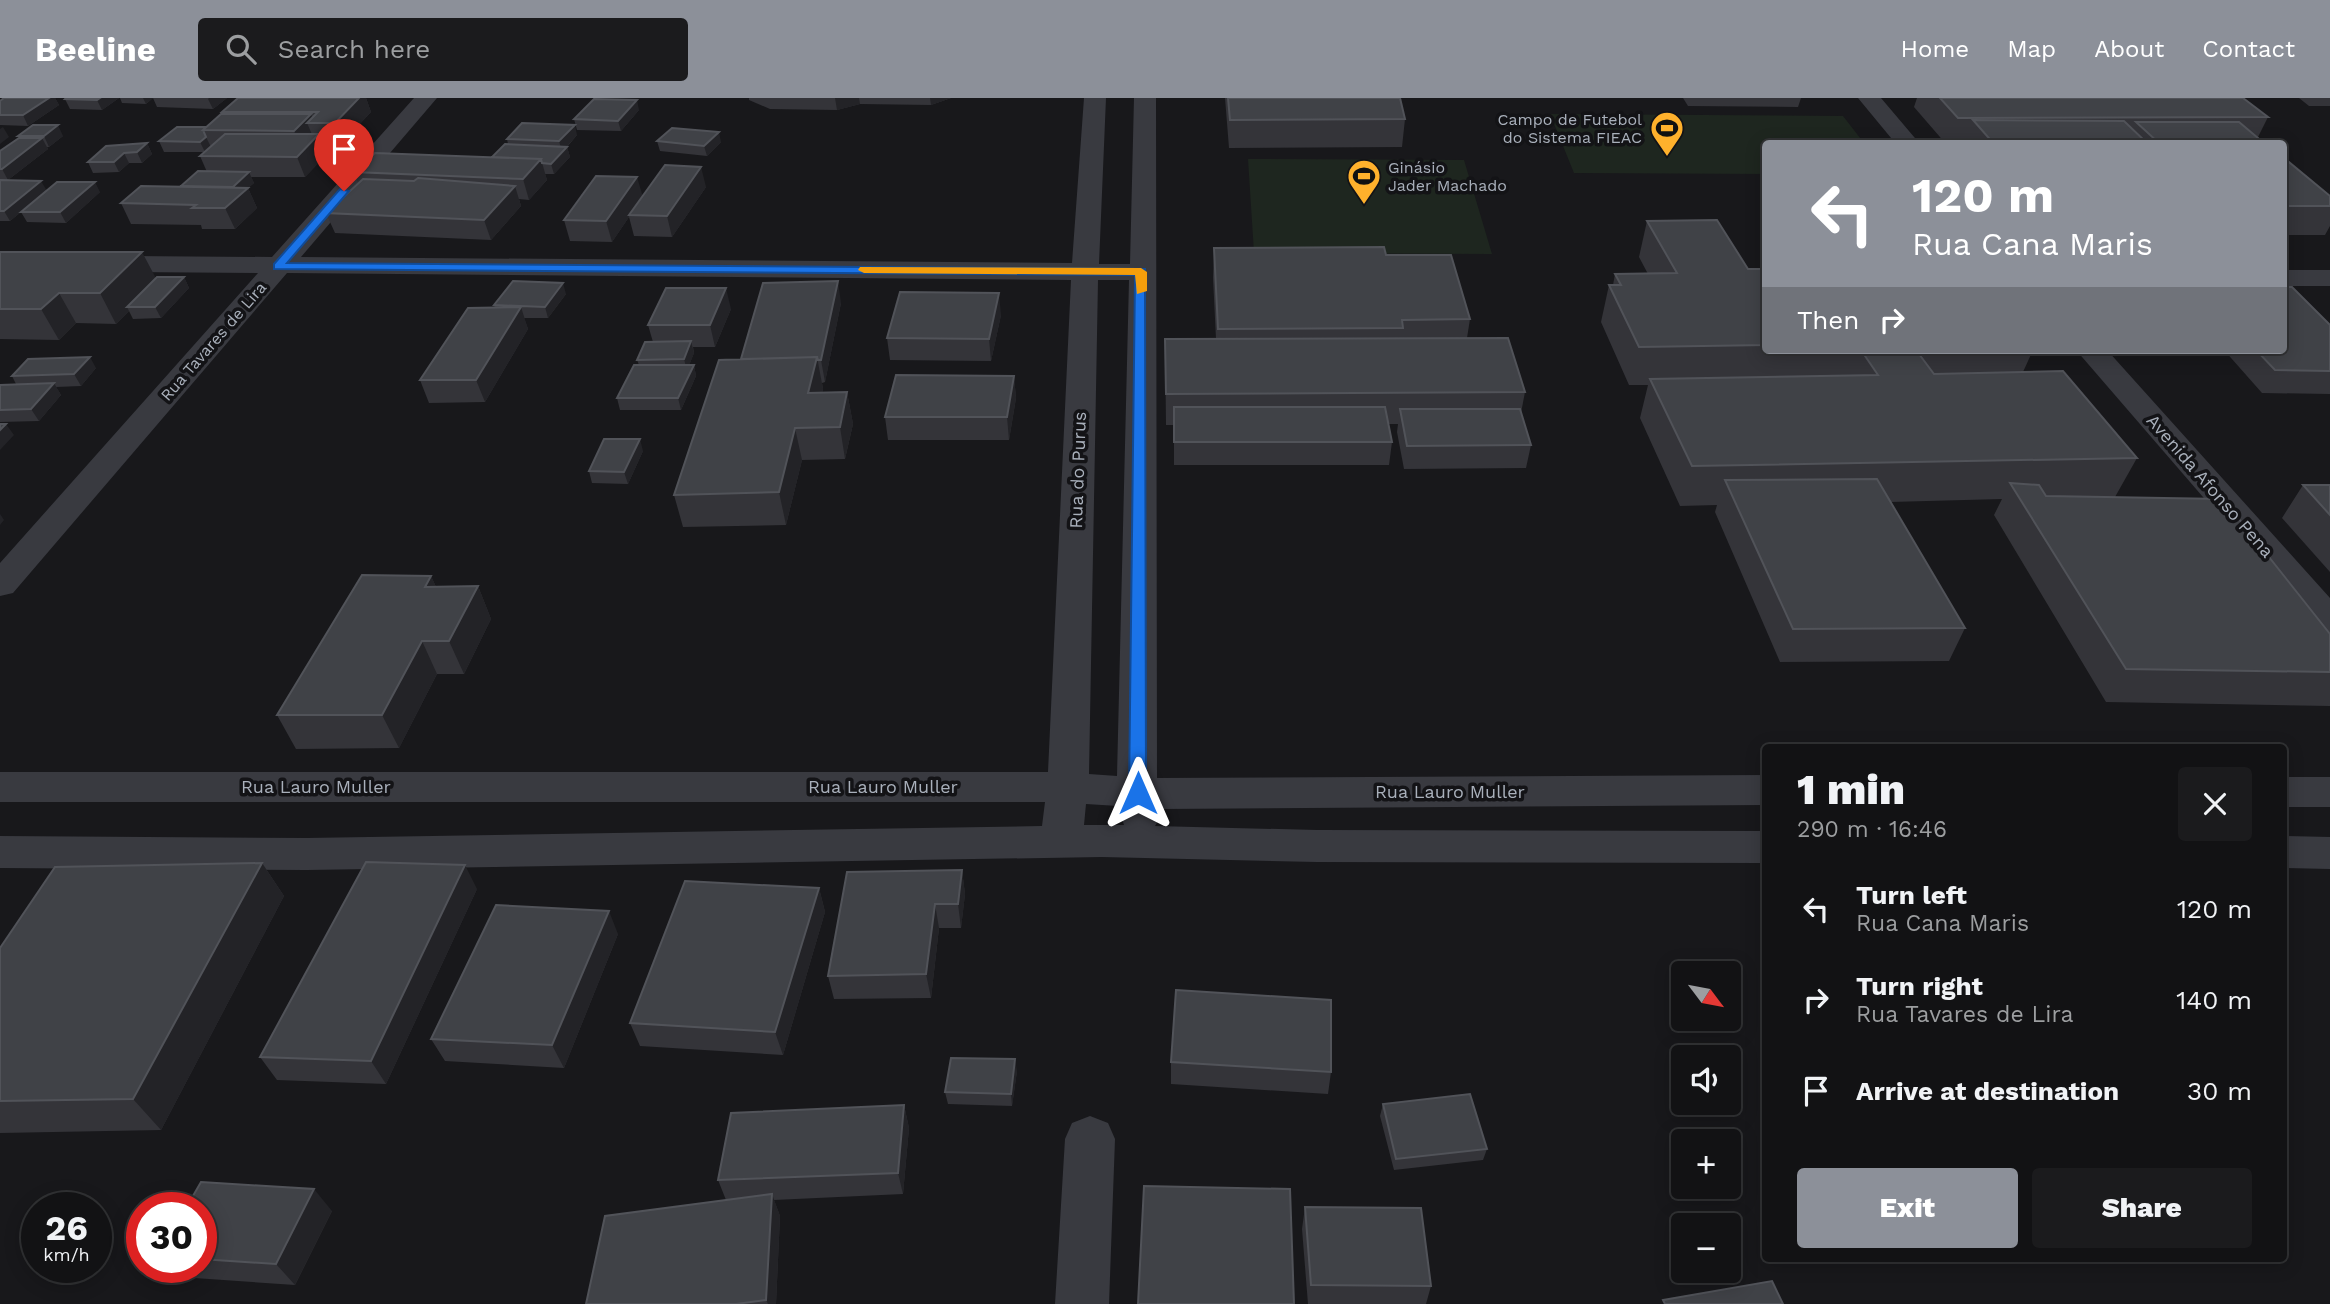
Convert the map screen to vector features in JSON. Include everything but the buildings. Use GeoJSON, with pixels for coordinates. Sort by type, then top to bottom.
{"type":"FeatureCollection","features":[{"type":"Feature","properties":{"kind":"street","name":"Rua Tavares de Lira"},"geometry":{"type":"LineString","coordinates":[[0,584],[426,98]]}},
{"type":"Feature","properties":{"kind":"street","name":"Rua do Purus"},"geometry":{"type":"LineString","coordinates":[[1060,842],[1068,787],[1084,271],[1095,98]]}},
{"type":"Feature","properties":{"kind":"street"},"geometry":{"type":"LineString","coordinates":[[1144,98],[1138,793],[1144,842]]}},
{"type":"Feature","properties":{"kind":"street"},"geometry":{"type":"LineString","coordinates":[[1869,98],[1906,140]]}},
{"type":"Feature","properties":{"kind":"street"},"geometry":{"type":"LineString","coordinates":[[0,263],[1141,272]]}},
{"type":"Feature","properties":{"kind":"street"},"geometry":{"type":"LineString","coordinates":[[2287,278],[2330,278]]}},
{"type":"Feature","properties":{"kind":"street","name":"Avenida Afonso Pena"},"geometry":{"type":"LineString","coordinates":[[2095,354],[2330,621]]}},
{"type":"Feature","properties":{"kind":"street","name":"Rua Lauro Muller"},"geometry":{"type":"LineString","coordinates":[[0,787],[1068,787],[1138,793],[1232,795],[1762,790]]}},
{"type":"Feature","properties":{"kind":"street"},"geometry":{"type":"LineString","coordinates":[[2287,792],[2330,792]]}},
{"type":"Feature","properties":{"kind":"street"},"geometry":{"type":"LineString","coordinates":[[0,852],[307,854],[1060,842],[1762,848]]}},
{"type":"Feature","properties":{"kind":"street"},"geometry":{"type":"LineString","coordinates":[[2287,852],[2330,853]]}},
{"type":"Feature","properties":{"kind":"street"},"geometry":{"type":"LineString","coordinates":[[1082,1304],[1090,1139]]}},
{"type":"Feature","properties":{"kind":"shaded area","name":"Campo de Futebol do Sistema FIEAC"},"geometry":{"type":"Polygon","coordinates":[[[1550,114],[1843,116],[1862,140],[1762,140],[1762,174],[1574,173],[1550,114]]]}},
{"type":"Feature","properties":{"kind":"shaded area","name":"Ginásio Jader Machado"},"geometry":{"type":"Polygon","coordinates":[[[1248,159],[1464,160],[1492,254],[1254,253],[1248,159]]]}},
{"type":"Feature","properties":{"kind":"slow traffic"},"geometry":{"type":"LineString","coordinates":[[864,270],[1141,272],[1141,291]]}},
{"type":"Feature","properties":{"kind":"place","name":"Campo de Futebol do Sistema FIEAC"},"geometry":{"type":"Point","coordinates":[1667,158]}},
{"type":"Feature","properties":{"kind":"place","name":"Ginásio Jader Machado"},"geometry":{"type":"Point","coordinates":[1364,206]}},
{"type":"Feature","properties":{"kind":"route"},"geometry":{"type":"LineString","coordinates":[[344,191],[278,266],[1141,272],[1138,793]]}}]}
